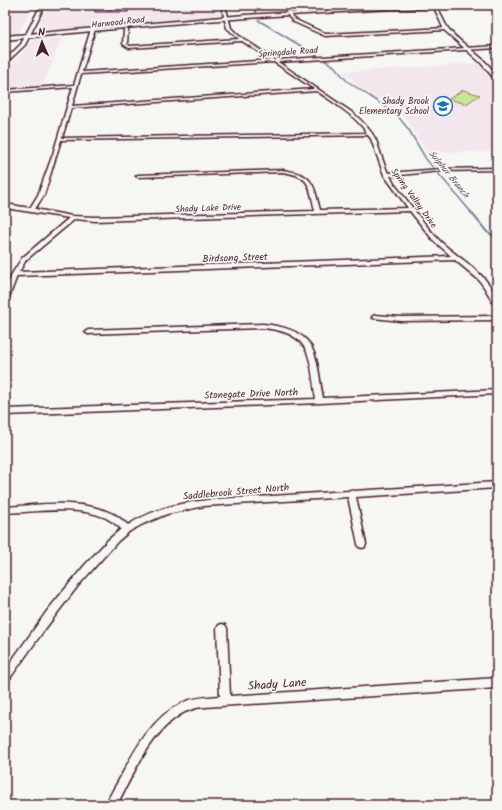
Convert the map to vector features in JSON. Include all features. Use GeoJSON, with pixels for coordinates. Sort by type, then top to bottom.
{"type":"FeatureCollection","features":[{"type":"Feature","properties":{"kind":"main road","name":"Harwood Road"},"geometry":{"type":"LineString","coordinates":[[5,41],[92,31],[226,19],[436,7],[497,7]]}},
{"type":"Feature","properties":{"kind":"main road","name":"Harwood Road"},"geometry":{"type":"LineString","coordinates":[[436,7],[497,12]]}},
{"type":"Feature","properties":{"kind":"main road","name":"Harwood Road"},"geometry":{"type":"LineString","coordinates":[[92,31],[226,19]]}},
{"type":"Feature","properties":{"kind":"main road","name":"Harwood Road"},"geometry":{"type":"LineString","coordinates":[[5,38],[26,38]]}},
{"type":"Feature","properties":{"kind":"street"},"geometry":{"type":"LineString","coordinates":[[5,63],[17,52],[43,5]]}},
{"type":"Feature","properties":{"kind":"street","name":"Spring Valley Drive"},"geometry":{"type":"LineString","coordinates":[[223,5],[226,19],[231,31],[358,119],[370,134],[386,175],[435,239],[480,277],[489,289],[497,305]]}},
{"type":"Feature","properties":{"kind":"street"},"geometry":{"type":"LineString","coordinates":[[286,5],[295,22],[325,35],[446,28]]}},
{"type":"Feature","properties":{"kind":"street"},"geometry":{"type":"LineString","coordinates":[[436,7],[446,28],[482,62],[497,79]]}},
{"type":"Feature","properties":{"kind":"street"},"geometry":{"type":"LineString","coordinates":[[126,29],[125,44],[129,47],[243,40]]}},
{"type":"Feature","properties":{"kind":"street"},"geometry":{"type":"LineString","coordinates":[[32,209],[40,195],[60,139],[92,31]]}},
{"type":"Feature","properties":{"kind":"street","name":"Springdale Road"},"geometry":{"type":"LineString","coordinates":[[80,73],[497,47]]}},
{"type":"Feature","properties":{"kind":"street"},"geometry":{"type":"LineString","coordinates":[[5,91],[76,86]]}},
{"type":"Feature","properties":{"kind":"street"},"geometry":{"type":"LineString","coordinates":[[69,107],[318,90]]}},
{"type":"Feature","properties":{"kind":"street"},"geometry":{"type":"LineString","coordinates":[[60,139],[370,134]]}},
{"type":"Feature","properties":{"kind":"street"},"geometry":{"type":"LineString","coordinates":[[386,175],[441,170],[497,169]]}},
{"type":"Feature","properties":{"kind":"street"},"geometry":{"type":"LineString","coordinates":[[138,176],[282,171],[295,172],[308,179],[318,212]]}},
{"type":"Feature","properties":{"kind":"street","name":"Shady Lake Drive"},"geometry":{"type":"LineString","coordinates":[[5,206],[32,209],[73,218],[95,219],[412,209]]}},
{"type":"Feature","properties":{"kind":"street"},"geometry":{"type":"LineString","coordinates":[[5,300],[20,264],[31,252],[73,218]]}},
{"type":"Feature","properties":{"kind":"street","name":"Birdsong Street"},"geometry":{"type":"LineString","coordinates":[[15,274],[456,258]]}},
{"type":"Feature","properties":{"kind":"street"},"geometry":{"type":"LineString","coordinates":[[376,317],[401,319],[497,318]]}},
{"type":"Feature","properties":{"kind":"street"},"geometry":{"type":"LineString","coordinates":[[88,332],[263,326],[280,329],[308,345],[314,362],[320,401]]}},
{"type":"Feature","properties":{"kind":"street","name":"Stonegate Drive North"},"geometry":{"type":"LineString","coordinates":[[5,412],[320,401],[497,392]]}},
{"type":"Feature","properties":{"kind":"street","name":"Saddlebrook Street North"},"geometry":{"type":"LineString","coordinates":[[6,673],[82,574],[121,533],[165,510],[182,506],[218,502],[350,493],[496,486]]}},
{"type":"Feature","properties":{"kind":"street"},"geometry":{"type":"LineString","coordinates":[[350,493],[362,544]]}},
{"type":"Feature","properties":{"kind":"street"},"geometry":{"type":"LineString","coordinates":[[5,510],[79,508],[94,510],[111,516],[127,529]]}},
{"type":"Feature","properties":{"kind":"street"},"geometry":{"type":"LineString","coordinates":[[222,628],[225,701]]}},
{"type":"Feature","properties":{"kind":"street","name":"Shady Lane"},"geometry":{"type":"LineString","coordinates":[[111,805],[146,743],[166,718],[185,706],[196,703],[497,683]]}},
{"type":"Feature","properties":{"kind":"shaded area"},"geometry":{"type":"Polygon","coordinates":[[[5,5],[34,5],[17,35],[5,37],[5,5]]]}},
{"type":"Feature","properties":{"kind":"shaded area"},"geometry":{"type":"Polygon","coordinates":[[[49,5],[219,5],[222,16],[35,33],[49,5]]]}},
{"type":"Feature","properties":{"kind":"shaded area"},"geometry":{"type":"Polygon","coordinates":[[[62,38],[42,87],[5,89],[5,69],[22,54],[30,42],[33,40],[62,38]]]}},
{"type":"Feature","properties":{"kind":"shaded area","name":"Shady Brook Elementary School"},"geometry":{"type":"Polygon","coordinates":[[[484,63],[497,80],[497,151],[427,153],[407,120],[357,85],[344,72],[484,63]]]}},
{"type":"Feature","properties":{"kind":"green space"},"geometry":{"type":"Polygon","coordinates":[[[463,90],[480,95],[466,104],[449,99],[463,90]]]}},
{"type":"Feature","properties":{"kind":"waterway","name":"Sulphur Branch"},"geometry":{"type":"LineString","coordinates":[[254,5],[256,13]]}},
{"type":"Feature","properties":{"kind":"waterway","name":"Sulphur Branch"},"geometry":{"type":"LineString","coordinates":[[258,20],[334,66],[347,81],[396,114],[409,130],[426,159],[471,212]]}},
{"type":"Feature","properties":{"kind":"waterway","name":"Sulphur Branch"},"geometry":{"type":"LineString","coordinates":[[470,211],[487,232],[497,238]]}},
{"type":"Feature","properties":{"kind":"place","name":"Shady Brook Elementary School"},"geometry":{"type":"Point","coordinates":[443,106]}}]}
